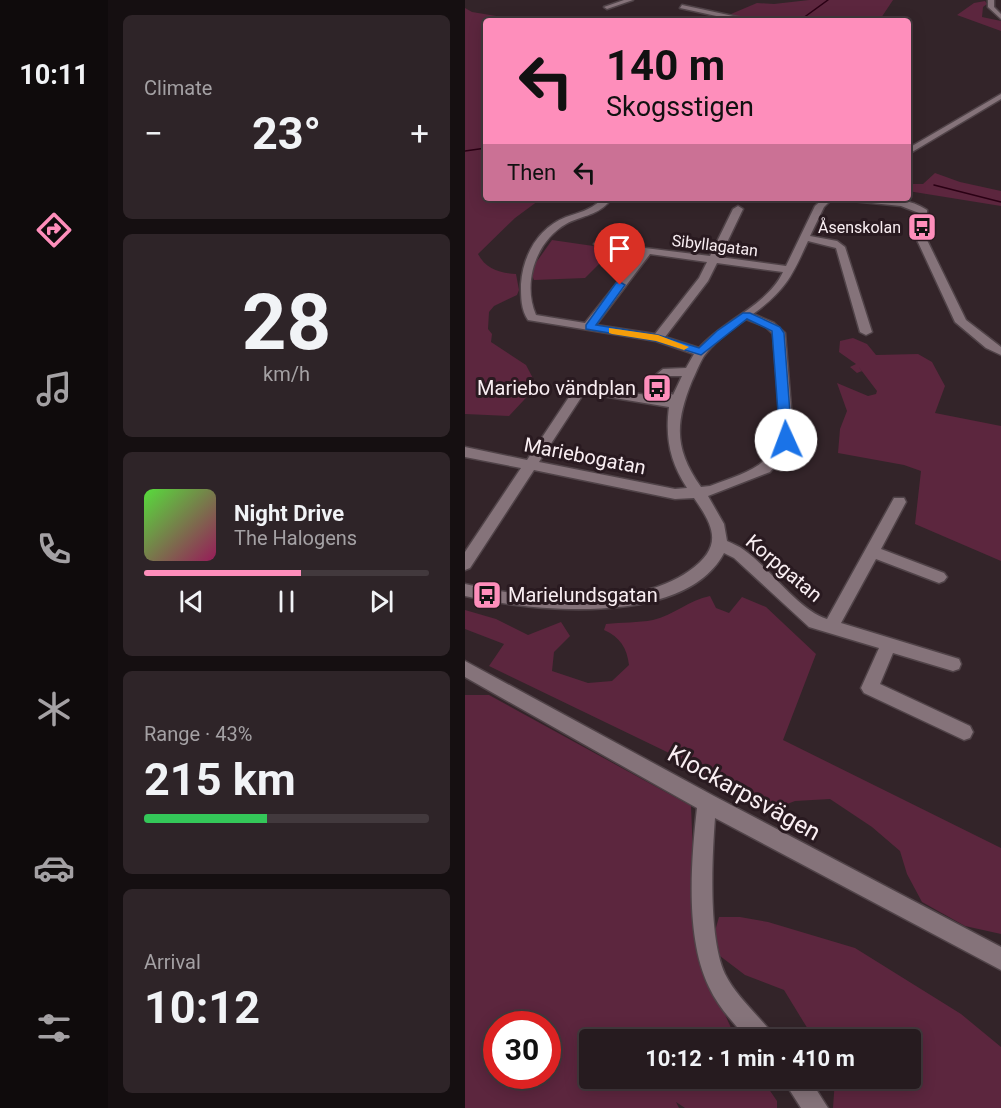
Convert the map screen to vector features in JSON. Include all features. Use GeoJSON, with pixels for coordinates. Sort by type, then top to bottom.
{"type":"FeatureCollection","features":[{"type":"Feature","properties":{"kind":"street"},"geometry":{"type":"LineString","coordinates":[[607,7],[630,0]]}},
{"type":"Feature","properties":{"kind":"street"},"geometry":{"type":"LineString","coordinates":[[991,0],[991,7],[1001,17]]}},
{"type":"Feature","properties":{"kind":"street"},"geometry":{"type":"LineString","coordinates":[[682,7],[733,18]]}},
{"type":"Feature","properties":{"kind":"street"},"geometry":{"type":"LineString","coordinates":[[911,151],[1001,96]]}},
{"type":"Feature","properties":{"kind":"street"},"geometry":{"type":"LineString","coordinates":[[465,590],[543,602],[579,603],[638,598],[666,592],[698,575],[709,564],[720,544],[719,531],[678,461],[675,440],[676,404],[689,372],[701,352],[720,334],[776,291],[791,270],[821,201]]}},
{"type":"Feature","properties":{"kind":"street"},"geometry":{"type":"LineString","coordinates":[[885,201],[922,209],[924,212],[922,240],[961,322],[1001,352]]}},
{"type":"Feature","properties":{"kind":"street"},"geometry":{"type":"LineString","coordinates":[[603,203],[590,212],[560,223],[537,245],[525,275],[527,311],[532,318],[658,338],[701,352]]}},
{"type":"Feature","properties":{"kind":"street"},"geometry":{"type":"LineString","coordinates":[[658,338],[704,279],[738,209]]}},
{"type":"Feature","properties":{"kind":"street"},"geometry":{"type":"LineString","coordinates":[[805,238],[834,243],[840,247],[866,332]]}},
{"type":"Feature","properties":{"kind":"street","name":"Sibyllagatan"},"geometry":{"type":"LineString","coordinates":[[599,244],[791,270]]}},
{"type":"Feature","properties":{"kind":"street"},"geometry":{"type":"LineString","coordinates":[[589,327],[647,251]]}},
{"type":"Feature","properties":{"kind":"street"},"geometry":{"type":"LineString","coordinates":[[698,494],[712,491],[765,469],[775,460],[786,440],[779,333],[770,325],[747,315]]}},
{"type":"Feature","properties":{"kind":"street"},"geometry":{"type":"LineString","coordinates":[[676,404],[657,388],[656,381],[667,372],[689,372]]}},
{"type":"Feature","properties":{"kind":"street"},"geometry":{"type":"LineString","coordinates":[[465,564],[530,465],[576,388],[676,404]]}},
{"type":"Feature","properties":{"kind":"street","name":"Mariebogatan"},"geometry":{"type":"LineString","coordinates":[[465,452],[675,494],[698,494]]}},
{"type":"Feature","properties":{"kind":"street"},"geometry":{"type":"LineString","coordinates":[[831,627],[899,502]]}},
{"type":"Feature","properties":{"kind":"street","name":"Korpgatan"},"geometry":{"type":"LineString","coordinates":[[720,544],[739,554],[815,622],[953,664]]}},
{"type":"Feature","properties":{"kind":"street"},"geometry":{"type":"LineString","coordinates":[[871,551],[939,577]]}},
{"type":"Feature","properties":{"kind":"street"},"geometry":{"type":"LineString","coordinates":[[888,644],[870,688],[964,732]]}},
{"type":"Feature","properties":{"kind":"street","name":"Klockarpsvägen"},"geometry":{"type":"LineString","coordinates":[[465,668],[707,803],[1001,959]]}},
{"type":"Feature","properties":{"kind":"street"},"geometry":{"type":"LineString","coordinates":[[707,803],[704,844],[705,938],[717,981],[754,1029]]}},
{"type":"Feature","properties":{"kind":"street"},"geometry":{"type":"LineString","coordinates":[[802,1089],[816,1108]]}},
{"type":"Feature","properties":{"kind":"shaded area"},"geometry":{"type":"Polygon","coordinates":[[[809,0],[893,0],[881,18],[708,18],[713,15],[731,14],[757,3],[774,4],[809,0]]]}},
{"type":"Feature","properties":{"kind":"shaded area"},"geometry":{"type":"Polygon","coordinates":[[[985,1],[987,4],[983,7],[982,17],[1001,21],[1001,31],[957,15],[974,3],[985,1]]]}},
{"type":"Feature","properties":{"kind":"shaded area"},"geometry":{"type":"Polygon","coordinates":[[[465,8],[472,12],[509,18],[483,18],[483,201],[538,201],[515,218],[478,254],[494,269],[516,274],[519,290],[517,295],[494,306],[489,312],[488,329],[492,334],[491,342],[526,365],[537,386],[509,416],[465,414],[465,8]]]}},
{"type":"Feature","properties":{"kind":"shaded area"},"geometry":{"type":"Polygon","coordinates":[[[935,173],[960,182],[1001,191],[1001,206],[911,191],[911,184],[923,184],[935,173]]]}},
{"type":"Feature","properties":{"kind":"shaded area"},"geometry":{"type":"Polygon","coordinates":[[[552,240],[614,249],[585,278],[534,280],[530,271],[552,240]]]}},
{"type":"Feature","properties":{"kind":"shaded area"},"geometry":{"type":"Polygon","coordinates":[[[853,338],[867,344],[876,355],[918,354],[932,362],[945,386],[935,413],[1001,426],[1001,561],[915,524],[921,471],[904,465],[838,453],[840,429],[847,411],[837,383],[868,396],[876,394],[877,391],[862,371],[857,373],[850,367],[856,364],[839,352],[840,341],[853,338]]]}},
{"type":"Feature","properties":{"kind":"shaded area"},"geometry":{"type":"Polygon","coordinates":[[[710,596],[716,608],[729,613],[742,597],[766,607],[816,654],[783,740],[1001,848],[1001,934],[965,926],[922,902],[907,874],[900,851],[872,827],[830,799],[795,801],[766,812],[667,752],[489,666],[504,644],[465,629],[465,610],[496,619],[528,635],[561,622],[570,636],[554,652],[552,671],[588,683],[612,681],[629,665],[627,653],[622,644],[604,630],[606,624],[653,620],[710,596]]]}},
{"type":"Feature","properties":{"kind":"shaded area"},"geometry":{"type":"Polygon","coordinates":[[[465,695],[489,695],[691,806],[697,952],[732,1029],[579,1029],[579,1089],[769,1089],[777,1101],[777,1108],[685,1108],[676,1102],[679,1108],[465,1108],[465,695]]]}},
{"type":"Feature","properties":{"kind":"shaded area"},"geometry":{"type":"Polygon","coordinates":[[[719,917],[740,917],[768,922],[855,948],[961,1014],[1001,1047],[1001,1108],[833,1108],[834,1089],[921,1089],[921,1029],[808,1029],[784,990],[745,975],[720,956],[715,931],[719,917]]]}},
{"type":"Feature","properties":{"kind":"waterway"},"geometry":{"type":"LineString","coordinates":[[803,18],[828,0]]}},
{"type":"Feature","properties":{"kind":"waterway"},"geometry":{"type":"LineString","coordinates":[[465,151],[483,148]]}},
{"type":"Feature","properties":{"kind":"waterway"},"geometry":{"type":"LineString","coordinates":[[934,185],[1001,202]]}},
{"type":"Feature","properties":{"kind":"slow traffic"},"geometry":{"type":"LineString","coordinates":[[612,331],[658,338],[684,347]]}},
{"type":"Feature","properties":{"kind":"place","name":"Åsenskolan"},"geometry":{"type":"Point","coordinates":[922,227]}},
{"type":"Feature","properties":{"kind":"place","name":"Mariebo vändplan"},"geometry":{"type":"Point","coordinates":[657,388]}},
{"type":"Feature","properties":{"kind":"place","name":"Marielundsgatan"},"geometry":{"type":"Point","coordinates":[487,595]}},
{"type":"Feature","properties":{"kind":"route"},"geometry":{"type":"LineString","coordinates":[[620,285],[589,327],[658,338],[701,352],[720,334],[747,315],[776,329],[779,333],[786,440]]}}]}
